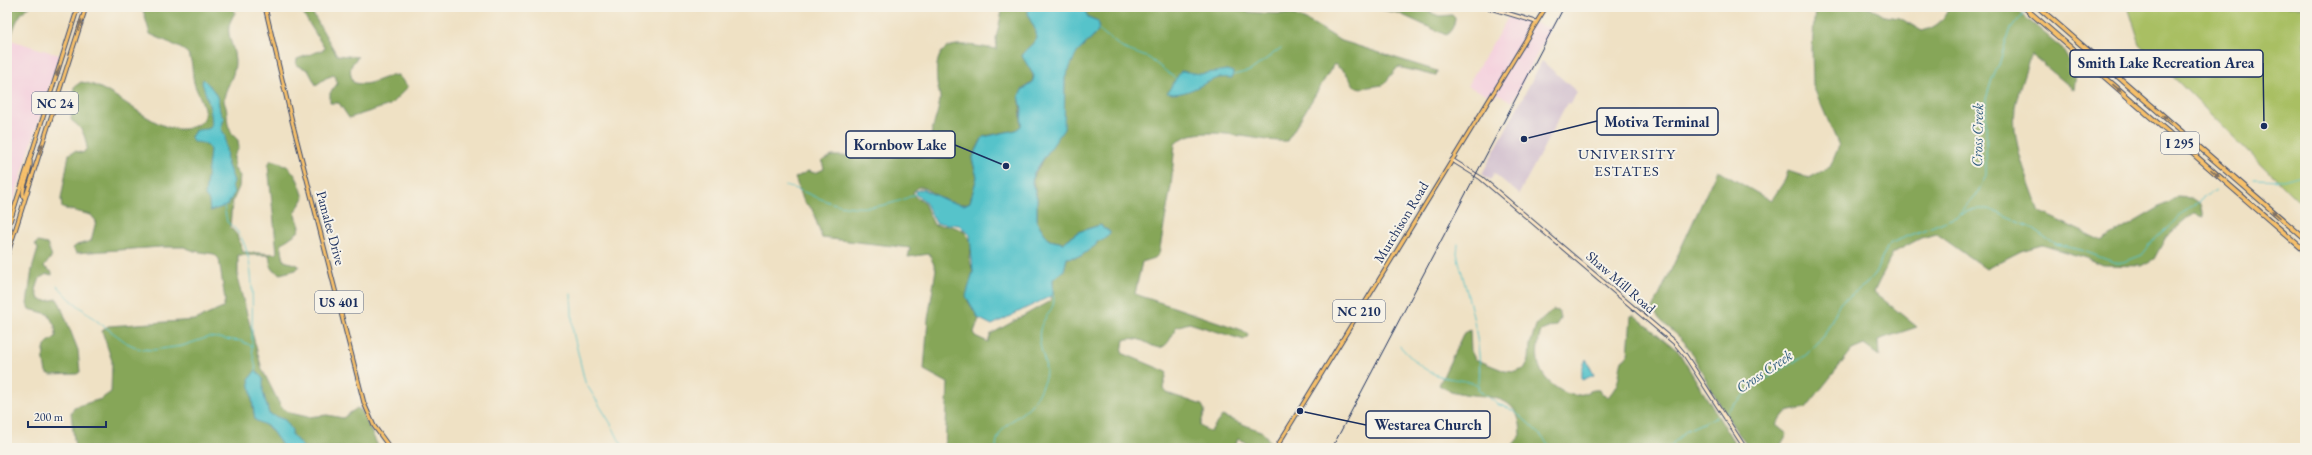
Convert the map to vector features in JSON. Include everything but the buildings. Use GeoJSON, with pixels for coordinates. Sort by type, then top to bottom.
{"type":"FeatureCollection","features":[{"type":"Feature","properties":{"kind":"highway","name":"I 295"},"geometry":{"type":"LineString","coordinates":[[2024,7],[2305,251]]}},
{"type":"Feature","properties":{"kind":"highway","name":"I 295"},"geometry":{"type":"LineString","coordinates":[[2038,7],[2305,239]]}},
{"type":"Feature","properties":{"kind":"main road","name":"NC 24"},"geometry":{"type":"LineString","coordinates":[[7,231],[78,7]]}},
{"type":"Feature","properties":{"kind":"main road","name":"NC 24"},"geometry":{"type":"LineString","coordinates":[[7,256],[86,7]]}},
{"type":"Feature","properties":{"kind":"main road","name":"Pamalee Drive"},"geometry":{"type":"LineString","coordinates":[[265,7],[292,121],[364,403],[374,426],[390,448]]}},
{"type":"Feature","properties":{"kind":"main road"},"geometry":{"type":"LineString","coordinates":[[1487,7],[1536,22]]}},
{"type":"Feature","properties":{"kind":"main road","name":"Murchison Road"},"geometry":{"type":"LineString","coordinates":[[1276,448],[1546,7]]}},
{"type":"Feature","properties":{"kind":"main road"},"geometry":{"type":"LineString","coordinates":[[25,199],[23,193],[31,165],[30,160]]}},
{"type":"Feature","properties":{"kind":"main road","name":"Shaw Mill Road"},"geometry":{"type":"LineString","coordinates":[[1452,160],[1481,178],[1675,343],[1685,355],[1745,448]]}},
{"type":"Feature","properties":{"kind":"main road"},"geometry":{"type":"LineString","coordinates":[[7,245],[11,231],[9,225]]}},
{"type":"Feature","properties":{"kind":"shaded area"},"geometry":{"type":"Polygon","coordinates":[[[1509,16],[1551,28],[1512,102],[1497,93],[1494,97],[1467,86],[1509,16]]]}},
{"type":"Feature","properties":{"kind":"shaded area"},"geometry":{"type":"Polygon","coordinates":[[[11,40],[59,55],[7,222],[7,51],[11,40]]]}},
{"type":"Feature","properties":{"kind":"shaded area"},"geometry":{"type":"Polygon","coordinates":[[[1542,61],[1577,92],[1571,104],[1567,103],[1519,194],[1494,173],[1490,180],[1482,174],[1542,61]]]}},
{"type":"Feature","properties":{"kind":"green space"},"geometry":{"type":"Polygon","coordinates":[[[7,7],[30,7],[21,14],[17,20],[7,51],[7,7]]]}},
{"type":"Feature","properties":{"kind":"green space"},"geometry":{"type":"Polygon","coordinates":[[[142,7],[234,7],[235,13],[231,20],[229,32],[235,68],[224,96],[224,101],[227,110],[227,121],[229,128],[238,140],[239,148],[234,156],[234,168],[240,176],[239,187],[232,203],[230,227],[237,235],[243,252],[275,254],[277,252],[268,165],[271,160],[285,165],[294,173],[304,198],[295,212],[300,227],[298,232],[281,244],[284,261],[298,265],[299,267],[296,270],[280,274],[271,268],[269,255],[238,255],[238,281],[262,369],[281,407],[290,413],[308,417],[327,415],[343,418],[357,408],[361,410],[379,448],[304,448],[269,414],[263,392],[250,382],[254,414],[272,431],[285,448],[75,448],[71,413],[74,407],[101,399],[111,392],[112,361],[102,331],[108,326],[195,320],[223,308],[225,300],[219,259],[214,254],[194,251],[184,247],[161,247],[76,253],[73,248],[77,245],[91,241],[96,221],[91,215],[62,208],[61,199],[69,154],[75,151],[83,153],[87,148],[82,132],[71,120],[74,87],[81,82],[94,85],[108,92],[147,117],[172,128],[189,128],[198,124],[204,118],[205,114],[203,106],[195,86],[191,61],[188,54],[176,46],[150,34],[142,7]]]}},
{"type":"Feature","properties":{"kind":"green space"},"geometry":{"type":"Polygon","coordinates":[[[299,7],[309,7],[337,55],[358,57],[351,66],[353,82],[365,84],[386,77],[398,75],[408,87],[390,105],[349,118],[339,103],[330,103],[330,93],[337,84],[334,75],[326,78],[316,85],[308,70],[296,65],[297,59],[325,49],[299,7]]]}},
{"type":"Feature","properties":{"kind":"green space"},"geometry":{"type":"Polygon","coordinates":[[[1003,7],[1029,7],[1029,15],[1036,33],[1034,42],[1022,54],[1032,72],[1033,79],[1021,93],[1021,126],[1016,130],[986,136],[981,140],[972,159],[977,177],[970,202],[958,204],[945,200],[922,187],[918,187],[913,192],[915,197],[923,201],[934,225],[952,226],[964,231],[969,238],[972,246],[969,257],[973,272],[968,301],[979,319],[974,332],[975,336],[988,342],[991,334],[1050,301],[1053,295],[1053,279],[1064,270],[1067,258],[1081,256],[1110,232],[1100,225],[1078,232],[1063,243],[1049,240],[1037,222],[1037,198],[1032,178],[1050,149],[1064,112],[1065,78],[1071,64],[1076,54],[1097,32],[1096,20],[1088,17],[1083,7],[1227,7],[1250,12],[1289,14],[1307,21],[1339,40],[1437,71],[1436,76],[1398,67],[1383,85],[1362,88],[1355,87],[1346,73],[1334,64],[1287,141],[1275,141],[1212,133],[1185,137],[1175,144],[1171,186],[1159,254],[1155,258],[1142,262],[1135,294],[1242,330],[1247,333],[1248,336],[1244,340],[1189,323],[1176,327],[1170,340],[1164,346],[1159,348],[1141,340],[1124,340],[1122,353],[1165,371],[1167,373],[1163,388],[1167,393],[1202,405],[1205,411],[1200,426],[1210,432],[1222,416],[1263,432],[1271,443],[1271,448],[1258,448],[1238,439],[1234,448],[945,448],[948,383],[924,370],[928,319],[936,269],[929,254],[908,257],[910,248],[822,238],[812,209],[804,202],[795,178],[808,171],[815,173],[824,169],[822,161],[832,156],[908,156],[930,140],[940,98],[937,85],[937,67],[939,56],[945,49],[952,46],[962,45],[997,49],[996,38],[1003,7]]]}},
{"type":"Feature","properties":{"kind":"green space"},"geometry":{"type":"Polygon","coordinates":[[[1369,7],[1418,7],[1439,16],[1452,15],[1455,18],[1450,32],[1446,35],[1398,13],[1369,7]]]}},
{"type":"Feature","properties":{"kind":"green space"},"geometry":{"type":"Polygon","coordinates":[[[1815,7],[1870,7],[1884,16],[1900,18],[1922,31],[1931,28],[1942,20],[1949,7],[2013,7],[2061,47],[2076,73],[2074,90],[2031,54],[2016,102],[2015,130],[2017,144],[2025,172],[2040,212],[2102,241],[2177,197],[2191,198],[2200,204],[2203,216],[2194,213],[2166,237],[2154,259],[2141,266],[2103,265],[2089,259],[2042,245],[2021,251],[1986,269],[1937,234],[1921,238],[1893,253],[1874,292],[1917,327],[1878,340],[1879,356],[1864,345],[1852,350],[1806,408],[1786,412],[1776,425],[1787,434],[1779,448],[1752,448],[1744,441],[1727,416],[1688,347],[1660,320],[1653,309],[1717,170],[1771,201],[1785,180],[1788,171],[1809,178],[1830,167],[1839,146],[1813,86],[1812,49],[1815,7]]]}},
{"type":"Feature","properties":{"kind":"green space"},"geometry":{"type":"Polygon","coordinates":[[[2128,7],[2305,7],[2305,208],[2140,44],[2128,7]]]}},
{"type":"Feature","properties":{"kind":"green space"},"geometry":{"type":"Polygon","coordinates":[[[38,242],[47,244],[52,256],[44,267],[52,272],[52,275],[47,274],[40,278],[36,290],[39,299],[46,301],[57,299],[60,304],[78,350],[80,372],[77,374],[51,375],[46,372],[44,365],[44,348],[48,342],[56,336],[55,326],[48,314],[29,309],[27,304],[32,269],[38,249],[35,244],[38,242]]]}},
{"type":"Feature","properties":{"kind":"green space"},"geometry":{"type":"Polygon","coordinates":[[[1553,310],[1559,311],[1561,318],[1556,325],[1541,331],[1538,349],[1539,365],[1546,378],[1552,384],[1571,395],[1578,395],[1593,390],[1599,390],[1601,394],[1608,397],[1617,383],[1622,360],[1628,355],[1631,316],[1634,315],[1678,351],[1735,444],[1733,448],[1510,448],[1521,435],[1518,418],[1512,407],[1502,401],[1490,397],[1451,391],[1439,385],[1463,334],[1470,330],[1471,351],[1475,359],[1505,371],[1515,372],[1524,369],[1529,360],[1530,345],[1536,325],[1553,310]]]}},
{"type":"Feature","properties":{"kind":"water"},"geometry":{"type":"Polygon","coordinates":[[[1029,7],[1083,7],[1088,17],[1098,21],[1099,26],[1097,32],[1076,54],[1065,78],[1064,129],[1033,174],[1032,183],[1037,198],[1037,222],[1049,240],[1063,243],[1078,232],[1100,225],[1110,232],[1110,234],[1103,240],[1097,241],[1096,245],[1081,256],[1067,258],[1064,270],[1053,279],[1053,295],[992,325],[978,318],[966,296],[973,272],[970,235],[959,225],[936,223],[924,200],[916,195],[915,191],[922,189],[950,202],[964,205],[970,202],[977,177],[972,159],[983,137],[1016,130],[1021,126],[1022,109],[1019,96],[1022,90],[1032,83],[1034,76],[1022,56],[1036,38],[1035,30],[1028,15],[1029,7]]]}},
{"type":"Feature","properties":{"kind":"water"},"geometry":{"type":"Polygon","coordinates":[[[1227,70],[1233,72],[1232,78],[1219,78],[1212,80],[1194,89],[1181,93],[1167,93],[1181,71],[1200,74],[1227,70]]]}},
{"type":"Feature","properties":{"kind":"water"},"geometry":{"type":"Polygon","coordinates":[[[203,79],[216,94],[220,112],[224,118],[221,129],[225,135],[227,163],[234,181],[232,186],[234,193],[228,205],[210,211],[209,201],[205,196],[210,150],[203,143],[193,142],[191,137],[195,131],[209,129],[212,125],[209,106],[202,83],[203,79]]]}},
{"type":"Feature","properties":{"kind":"water"},"geometry":{"type":"Polygon","coordinates":[[[1586,359],[1594,375],[1582,380],[1582,369],[1586,359]]]}},
{"type":"Feature","properties":{"kind":"water"},"geometry":{"type":"Polygon","coordinates":[[[256,370],[263,379],[263,392],[269,414],[285,420],[292,430],[292,435],[304,448],[284,448],[269,427],[255,420],[249,379],[256,370]]]}},
{"type":"Feature","properties":{"kind":"waterway","name":"Cross Creek"},"geometry":{"type":"LineString","coordinates":[[1726,412],[1757,384],[1806,355],[1824,336],[1840,303],[1866,284],[1874,275],[1888,246],[1891,243],[1956,217],[1977,194],[1986,175],[1986,99],[2011,29],[2025,11]]}},
{"type":"Feature","properties":{"kind":"waterway"},"geometry":{"type":"LineString","coordinates":[[1098,29],[1122,48],[1149,58],[1176,79]]}},
{"type":"Feature","properties":{"kind":"waterway"},"geometry":{"type":"LineString","coordinates":[[1233,75],[1250,71],[1281,48]]}},
{"type":"Feature","properties":{"kind":"waterway"},"geometry":{"type":"LineString","coordinates":[[221,126],[222,133]]}},
{"type":"Feature","properties":{"kind":"waterway"},"geometry":{"type":"LineString","coordinates":[[2253,179],[2283,180],[2305,174]]}},
{"type":"Feature","properties":{"kind":"waterway"},"geometry":{"type":"LineString","coordinates":[[785,186],[826,201],[860,207],[884,205],[907,198],[917,193]]}},
{"type":"Feature","properties":{"kind":"waterway"},"geometry":{"type":"LineString","coordinates":[[1960,214],[1975,209],[1989,209],[2030,227],[2056,245],[2081,250],[2113,262],[2124,262],[2142,255],[2153,241],[2188,209],[2215,190]]}},
{"type":"Feature","properties":{"kind":"waterway"},"geometry":{"type":"LineString","coordinates":[[224,206],[227,222],[238,232],[245,245],[249,261],[252,279],[252,349],[256,370]]}},
{"type":"Feature","properties":{"kind":"waterway"},"geometry":{"type":"LineString","coordinates":[[1458,244],[1457,253],[1477,338],[1480,373],[1478,390],[1499,405],[1512,410],[1527,422],[1541,436],[1550,448]]}},
{"type":"Feature","properties":{"kind":"waterway"},"geometry":{"type":"LineString","coordinates":[[57,285],[70,299],[97,321],[127,343],[140,349],[153,350],[182,346],[209,337],[241,341],[252,346]]}},
{"type":"Feature","properties":{"kind":"waterway"},"geometry":{"type":"LineString","coordinates":[[571,294],[573,332],[585,382],[611,424],[623,448]]}},
{"type":"Feature","properties":{"kind":"waterway"},"geometry":{"type":"LineString","coordinates":[[996,448],[997,440],[1004,428],[1031,405],[1044,381],[1046,368],[1039,337],[1041,325],[1052,308],[1054,300],[1053,295]]}},
{"type":"Feature","properties":{"kind":"waterway"},"geometry":{"type":"LineString","coordinates":[[1400,346],[1409,356],[1430,372],[1442,377],[1464,381],[1478,386]]}},
{"type":"Feature","properties":{"kind":"waterway","name":"Cross Creek"},"geometry":{"type":"LineString","coordinates":[[1668,448],[1687,430],[1716,417]]}},
{"type":"Feature","properties":{"kind":"railway"},"geometry":{"type":"LineString","coordinates":[[1332,448],[1564,7]]}},
{"type":"Feature","properties":{"kind":"place","name":"Smith Lake Recreation Area"},"geometry":{"type":"Point","coordinates":[2264,126]}},
{"type":"Feature","properties":{"kind":"place","name":"Motiva Terminal"},"geometry":{"type":"Point","coordinates":[1524,139]}},
{"type":"Feature","properties":{"kind":"place","name":"Kornbow Lake"},"geometry":{"type":"Point","coordinates":[1006,166]}},
{"type":"Feature","properties":{"kind":"place","name":"Westarea Church"},"geometry":{"type":"Point","coordinates":[1300,411]}},
{"type":"Feature","properties":{"kind":"district","name":"UNIVERSITY ESTATES"},"geometry":{"type":"Point","coordinates":[1627,162]}}]}
